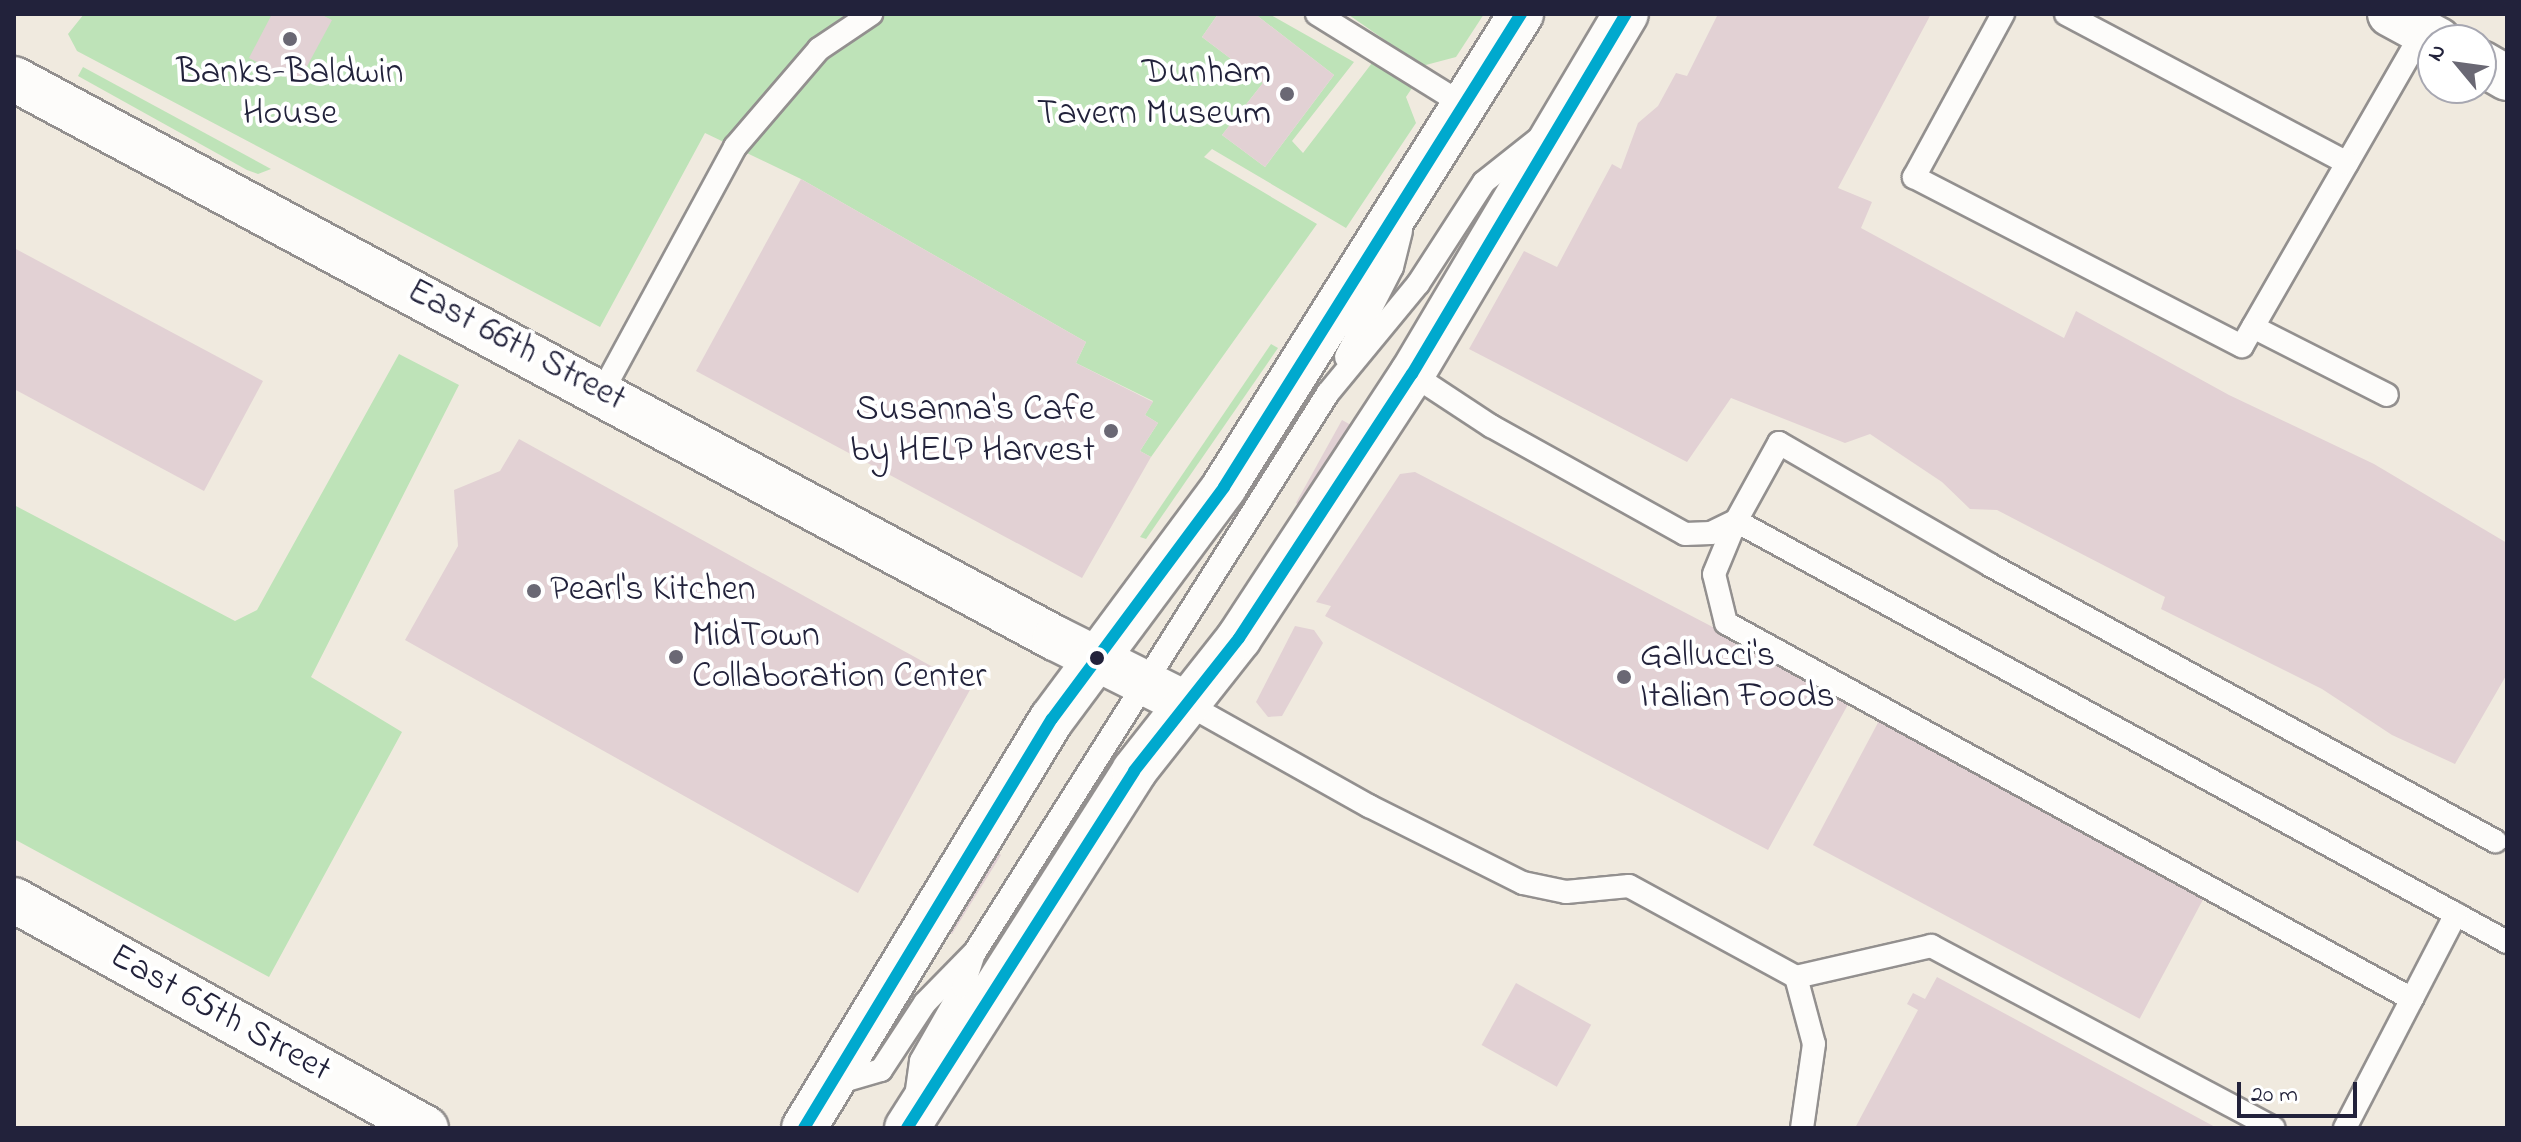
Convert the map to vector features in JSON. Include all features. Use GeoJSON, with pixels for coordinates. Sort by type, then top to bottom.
{"type":"FeatureCollection","features":[{"type":"Feature","properties":{"kind":"main road"},"geometry":{"type":"LineString","coordinates":[[804,1128],[1052,719],[1224,487],[1521,14]]}},
{"type":"Feature","properties":{"kind":"main road"},"geometry":{"type":"LineString","coordinates":[[910,1123],[1098,825],[1239,638],[1412,374],[1557,124],[1626,14]]}},
{"type":"Feature","properties":{"kind":"main road","name":"East 66th Street"},"geometry":{"type":"LineString","coordinates":[[14,79],[1098,660],[1187,704]]}},
{"type":"Feature","properties":{"kind":"main road","name":"East 65th Street"},"geometry":{"type":"LineString","coordinates":[[14,900],[426,1128]]}},
{"type":"Feature","properties":{"kind":"lane"},"geometry":{"type":"LineString","coordinates":[[602,392],[735,147],[819,49],[871,14]]}},
{"type":"Feature","properties":{"kind":"lane"},"geometry":{"type":"LineString","coordinates":[[1317,14],[1464,105]]}},
{"type":"Feature","properties":{"kind":"lane"},"geometry":{"type":"LineString","coordinates":[[2003,14],[1914,177],[2242,346],[2347,163],[2417,32]]}},
{"type":"Feature","properties":{"kind":"lane"},"geometry":{"type":"LineString","coordinates":[[2066,14],[2347,163]]}},
{"type":"Feature","properties":{"kind":"lane"},"geometry":{"type":"LineString","coordinates":[[1328,393],[1418,284],[1484,182],[1557,124]]}},
{"type":"Feature","properties":{"kind":"lane"},"geometry":{"type":"LineString","coordinates":[[829,1085],[881,1070],[925,1003],[975,952],[1328,393],[1392,267],[1411,190]]}},
{"type":"Feature","properties":{"kind":"lane"},"geometry":{"type":"LineString","coordinates":[[2253,327],[2387,395]]}},
{"type":"Feature","properties":{"kind":"lane"},"geometry":{"type":"LineString","coordinates":[[1412,374],[1491,426],[1685,534],[1711,533],[1736,521]]}},
{"type":"Feature","properties":{"kind":"lane"},"geometry":{"type":"LineString","coordinates":[[2412,999],[1726,623],[1714,574],[1736,521],[1779,443],[2004,573],[2495,841]]}},
{"type":"Feature","properties":{"kind":"lane"},"geometry":{"type":"LineString","coordinates":[[1736,521],[2507,942]]}},
{"type":"Feature","properties":{"kind":"lane"},"geometry":{"type":"LineString","coordinates":[[1187,704],[1369,806],[1523,883],[1566,892],[1629,886],[1796,977],[1931,946],[2274,1128]]}},
{"type":"Feature","properties":{"kind":"lane"},"geometry":{"type":"LineString","coordinates":[[2345,1128],[2456,914]]}},
{"type":"Feature","properties":{"kind":"lane"},"geometry":{"type":"LineString","coordinates":[[910,1123],[921,1061],[963,987],[975,952]]}},
{"type":"Feature","properties":{"kind":"lane"},"geometry":{"type":"LineString","coordinates":[[1796,977],[1814,1044],[1802,1128]]}},
{"type":"Feature","properties":{"kind":"green space"},"geometry":{"type":"Polygon","coordinates":[[[84,14],[1218,14],[1202,37],[1263,83],[1222,135],[1265,167],[1334,75],[1255,14],[1269,14],[1354,62],[1292,141],[1303,153],[1372,63],[1412,88],[1406,97],[1416,123],[1346,228],[1212,149],[1204,157],[1317,224],[1151,457],[1140,451],[1158,423],[1145,415],[1153,401],[1076,363],[1086,342],[801,179],[705,133],[600,327],[77,51],[68,34],[84,14]]]}},
{"type":"Feature","properties":{"kind":"green space"},"geometry":{"type":"Polygon","coordinates":[[[1484,14],[1456,57],[1422,66],[1349,15],[1484,14]]]}},
{"type":"Feature","properties":{"kind":"green space"},"geometry":{"type":"Polygon","coordinates":[[[83,67],[271,169],[258,174],[247,170],[78,76],[83,67]]]}},
{"type":"Feature","properties":{"kind":"green space"},"geometry":{"type":"Polygon","coordinates":[[[1271,344],[1278,348],[1146,539],[1140,537],[1271,344]]]}},
{"type":"Feature","properties":{"kind":"green space"},"geometry":{"type":"Polygon","coordinates":[[[399,354],[459,385],[311,677],[402,732],[269,977],[14,839],[14,505],[235,621],[257,610],[399,354]]]}},
{"type":"Feature","properties":{"kind":"building","name":"Banks-Baldwin House"},"geometry":{"type":"Polygon","coordinates":[[[272,14],[320,14],[332,20],[298,83],[249,58],[272,14]]]}},
{"type":"Feature","properties":{"kind":"building","name":"Dunham Tavern Museum"},"geometry":{"type":"Polygon","coordinates":[[[1218,14],[1255,14],[1334,75],[1265,167],[1222,135],[1263,83],[1202,37],[1218,14]]]}},
{"type":"Feature","properties":{"kind":"building"},"geometry":{"type":"Polygon","coordinates":[[[1718,14],[1931,14],[1838,188],[1872,202],[1861,228],[2064,338],[2076,311],[2229,395],[2374,464],[2507,543],[2507,674],[2455,764],[2392,735],[2322,689],[2161,609],[2165,597],[1997,510],[1970,509],[1942,482],[1870,434],[1845,443],[1731,398],[1687,462],[1469,349],[1524,251],[1557,267],[1612,164],[1621,169],[1638,123],[1658,106],[1676,73],[1687,76],[1718,14]]]}},
{"type":"Feature","properties":{"kind":"building"},"geometry":{"type":"Polygon","coordinates":[[[801,179],[1086,342],[1076,363],[1153,402],[1145,415],[1158,423],[1140,451],[1151,457],[1082,578],[696,371],[801,179]]]}},
{"type":"Feature","properties":{"kind":"building"},"geometry":{"type":"Polygon","coordinates":[[[14,248],[263,381],[204,491],[14,389],[14,248]]]}},
{"type":"Feature","properties":{"kind":"building"},"geometry":{"type":"Polygon","coordinates":[[[1342,420],[1360,430],[1314,513],[1296,503],[1342,420]]]}},
{"type":"Feature","properties":{"kind":"building","name":"MidTown Collaboration Center"},"geometry":{"type":"Polygon","coordinates":[[[519,439],[971,688],[858,893],[405,640],[458,546],[454,490],[500,471],[519,439]]]}},
{"type":"Feature","properties":{"kind":"building","name":"Gallucci's Italian Foods"},"geometry":{"type":"Polygon","coordinates":[[[1415,472],[1851,699],[1768,850],[1325,616],[1331,606],[1316,602],[1400,474],[1415,472]]]}},
{"type":"Feature","properties":{"kind":"building"},"geometry":{"type":"Polygon","coordinates":[[[1295,626],[1314,630],[1323,643],[1282,716],[1268,717],[1256,702],[1295,626]]]}},
{"type":"Feature","properties":{"kind":"building"},"geometry":{"type":"Polygon","coordinates":[[[1881,717],[2208,891],[2140,1019],[1813,845],[1881,717]]]}},
{"type":"Feature","properties":{"kind":"building"},"geometry":{"type":"Polygon","coordinates":[[[991,847],[1001,855],[952,934],[938,925],[991,847]]]}},
{"type":"Feature","properties":{"kind":"building"},"geometry":{"type":"Polygon","coordinates":[[[1937,977],[2217,1128],[1855,1128],[1918,1010],[1907,1004],[1913,993],[1925,999],[1937,977]]]}},
{"type":"Feature","properties":{"kind":"building"},"geometry":{"type":"Polygon","coordinates":[[[1516,983],[1591,1025],[1557,1087],[1482,1045],[1516,983]]]}},
{"type":"Feature","properties":{"kind":"transit line"},"geometry":{"type":"LineString","coordinates":[[804,1128],[1052,719],[1224,487],[1521,14]]}},
{"type":"Feature","properties":{"kind":"transit line"},"geometry":{"type":"LineString","coordinates":[[907,1128],[1134,771],[1239,638],[1412,374],[1626,14]]}},
{"type":"Feature","properties":{"kind":"place","name":"Banks-Baldwin House"},"geometry":{"type":"Point","coordinates":[290,39]}},
{"type":"Feature","properties":{"kind":"place","name":"Dunham Tavern Museum"},"geometry":{"type":"Point","coordinates":[1287,94]}},
{"type":"Feature","properties":{"kind":"place","name":"Susanna's Cafe by HELP Harvest"},"geometry":{"type":"Point","coordinates":[1111,431]}},
{"type":"Feature","properties":{"kind":"place","name":"Pearl's Kitchen"},"geometry":{"type":"Point","coordinates":[534,591]}},
{"type":"Feature","properties":{"kind":"place","name":"MidTown Collaboration Center"},"geometry":{"type":"Point","coordinates":[676,657]}},
{"type":"Feature","properties":{"kind":"place","name":"Gallucci's Italian Foods"},"geometry":{"type":"Point","coordinates":[1624,677]}}]}
